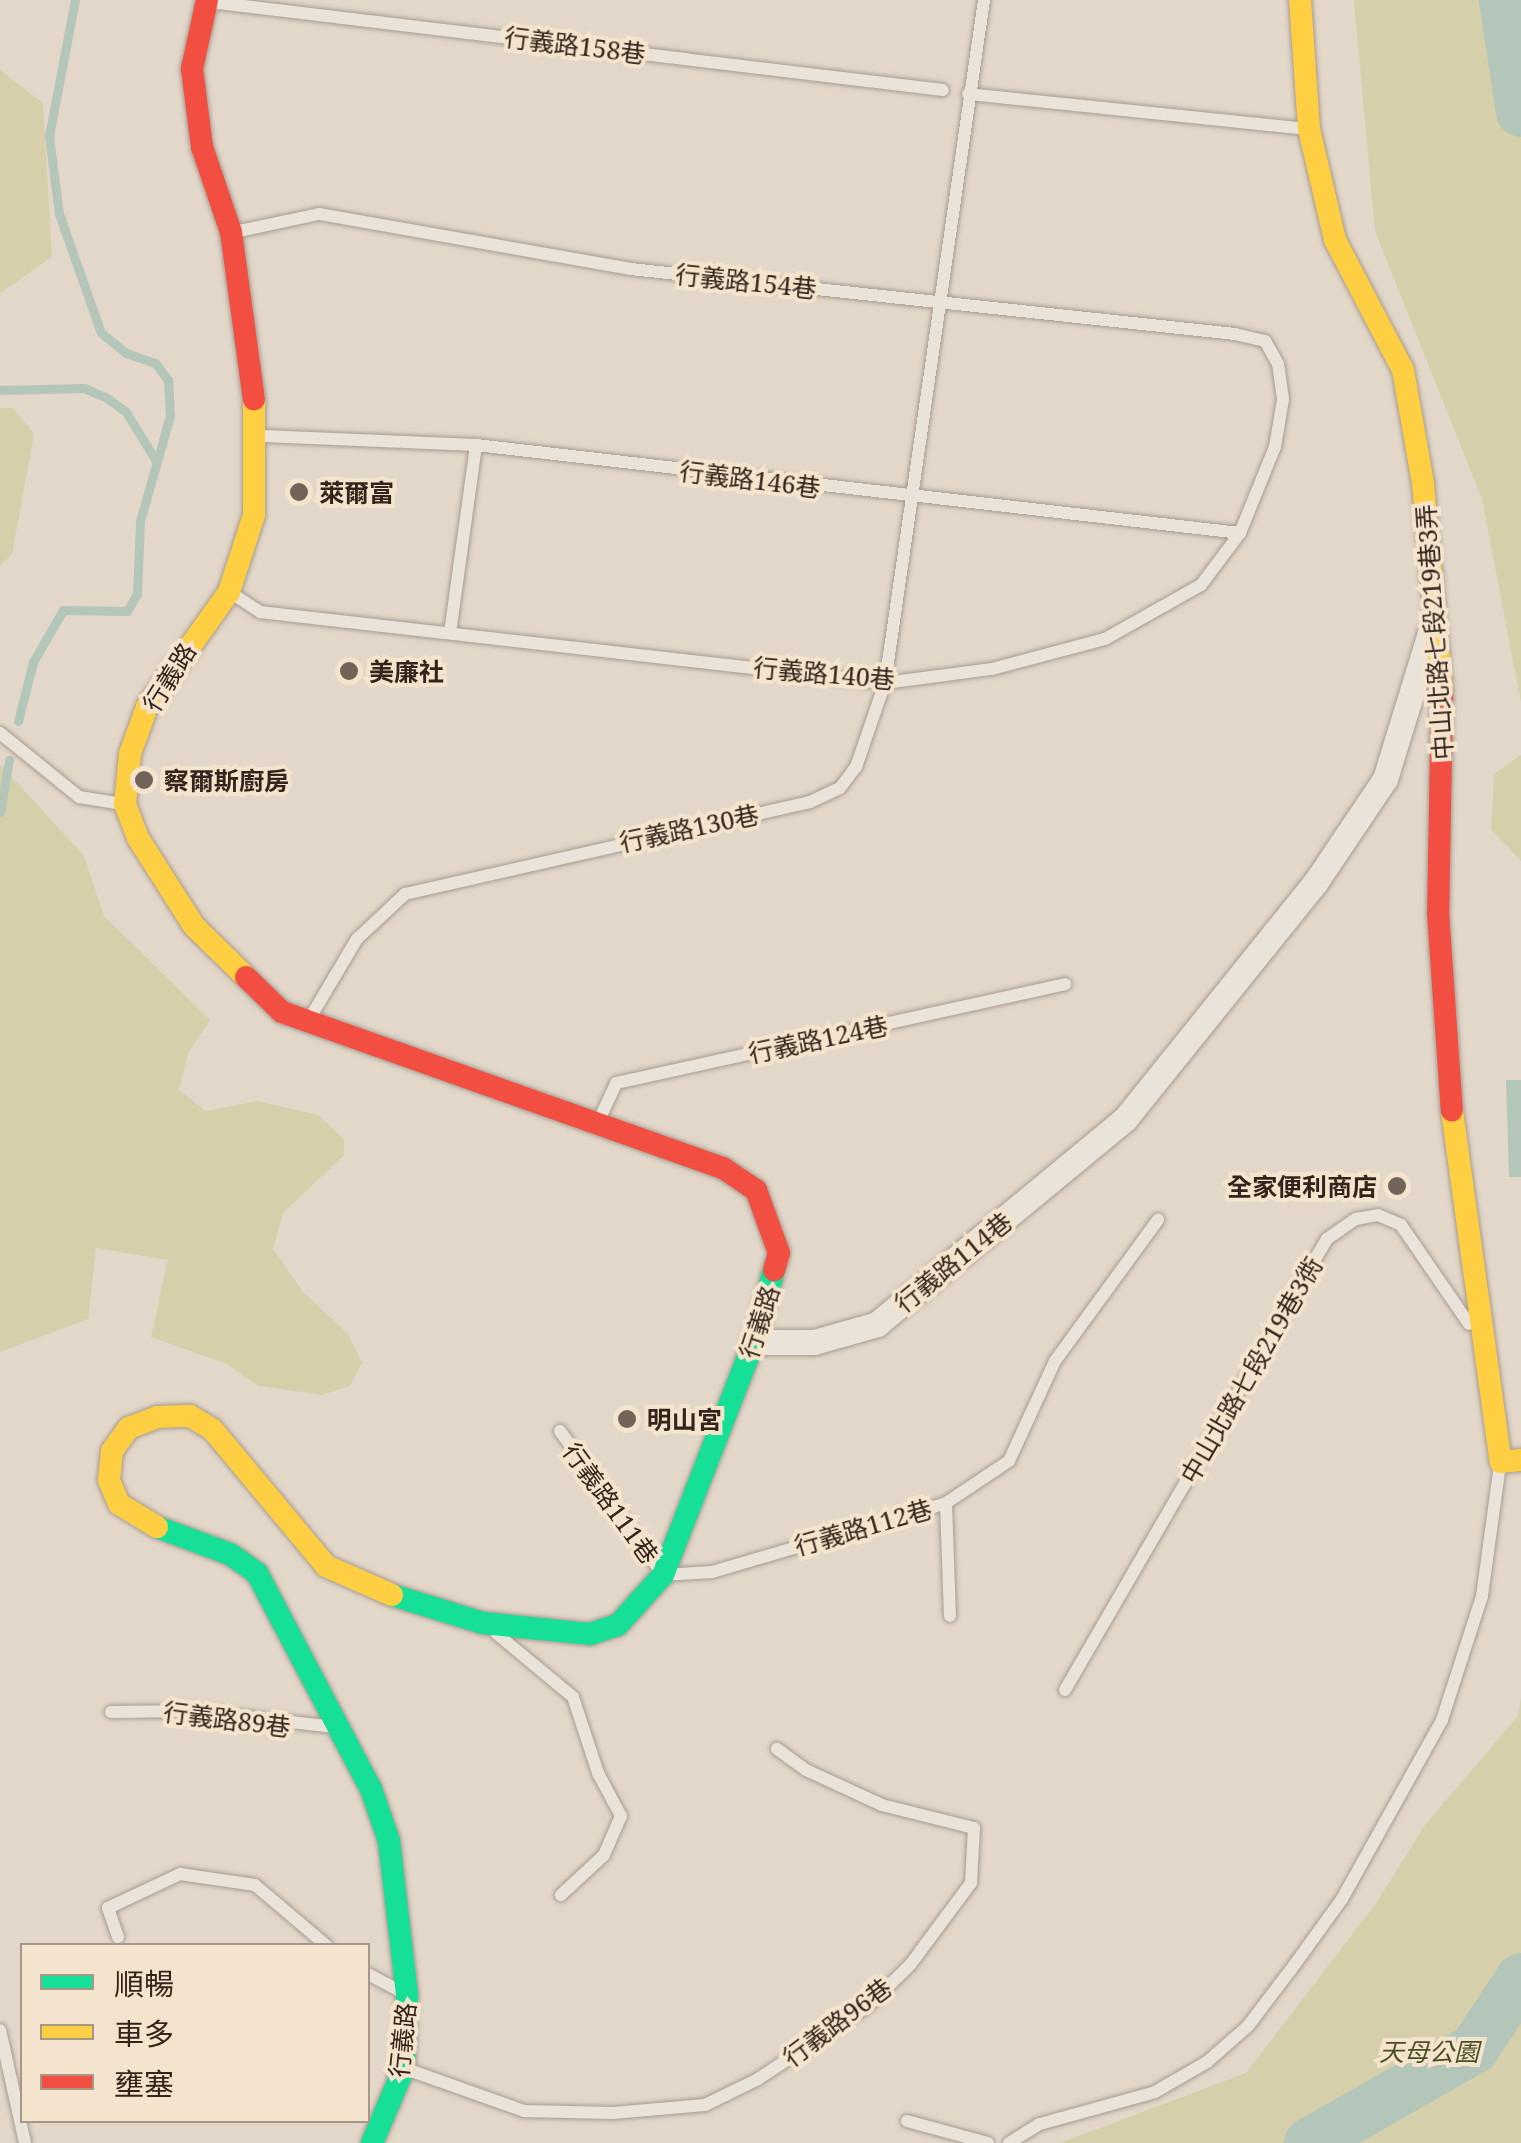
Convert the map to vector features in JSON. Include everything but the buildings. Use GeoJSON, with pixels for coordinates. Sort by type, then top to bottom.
{"type":"FeatureCollection","features":[{"type":"Feature","properties":{"kind":"street","name":"中山北路七段219巷3弄"},"geometry":{"type":"LineString","coordinates":[[1300,0],[1308,129],[1335,240],[1402,370],[1423,484],[1446,738],[1438,913],[1444,1030],[1479,1338],[1511,1461]]}},
{"type":"Feature","properties":{"kind":"street","name":"行義路"},"geometry":{"type":"LineString","coordinates":[[207,1],[192,68],[202,147],[231,232],[258,436],[254,515],[229,592],[146,707],[130,754],[124,804],[138,838],[194,926],[282,1012],[306,1024],[723,1168],[756,1190],[779,1254],[754,1342],[663,1574],[618,1625],[590,1634],[484,1624],[368,1588],[326,1566],[212,1429],[190,1416],[157,1417],[129,1428],[112,1451],[109,1480],[119,1504],[142,1521],[230,1554],[257,1573],[342,1725],[390,1841],[407,1995],[404,2068],[372,2143]]}},
{"type":"Feature","properties":{"kind":"street","name":"行義路114巷"},"geometry":{"type":"LineString","coordinates":[[754,1342],[814,1342],[876,1324],[1125,1119],[1314,883],[1385,779],[1435,619]]}},
{"type":"Feature","properties":{"kind":"lane","name":"行義路130巷"},"geometry":{"type":"LineString","coordinates":[[306,1024],[366,927],[405,894],[810,802],[840,788],[856,767],[885,683],[936,302],[984,0]]}},
{"type":"Feature","properties":{"kind":"lane","name":"行義路158巷"},"geometry":{"type":"LineString","coordinates":[[207,1],[942,90]]}},
{"type":"Feature","properties":{"kind":"lane"},"geometry":{"type":"LineString","coordinates":[[968,94],[1308,129]]}},
{"type":"Feature","properties":{"kind":"lane","name":"行義路154巷"},"geometry":{"type":"LineString","coordinates":[[231,232],[319,214],[631,269],[1264,341]]}},
{"type":"Feature","properties":{"kind":"lane","name":"行義路140巷"},"geometry":{"type":"LineString","coordinates":[[229,592],[260,612],[885,683],[1050,658],[1106,639],[1201,585],[1240,534],[1275,448],[1283,399],[1278,364],[1264,341]]}},
{"type":"Feature","properties":{"kind":"lane","name":"行義路146巷"},"geometry":{"type":"LineString","coordinates":[[258,436],[476,445],[909,499],[1240,534]]}},
{"type":"Feature","properties":{"kind":"lane"},"geometry":{"type":"LineString","coordinates":[[450,633],[476,445]]}},
{"type":"Feature","properties":{"kind":"lane"},"geometry":{"type":"LineString","coordinates":[[0,733],[79,797],[124,804]]}},
{"type":"Feature","properties":{"kind":"lane","name":"行義路124巷"},"geometry":{"type":"LineString","coordinates":[[597,1125],[616,1083],[1065,984]]}},
{"type":"Feature","properties":{"kind":"lane","name":"中山北路七段219巷3衖"},"geometry":{"type":"LineString","coordinates":[[1065,1690],[1327,1239],[1356,1220],[1378,1215],[1401,1224],[1479,1338]]}},
{"type":"Feature","properties":{"kind":"lane","name":"行義路112巷"},"geometry":{"type":"LineString","coordinates":[[663,1574],[712,1572],[946,1503],[1010,1461],[1055,1361],[1158,1220]]}},
{"type":"Feature","properties":{"kind":"lane","name":"行義路111巷"},"geometry":{"type":"LineString","coordinates":[[560,1431],[663,1574]]}},
{"type":"Feature","properties":{"kind":"lane","name":"中山北路七段219巷3弄"},"geometry":{"type":"LineString","coordinates":[[1009,2143],[1040,2124],[1155,2092],[1206,2062],[1248,2026],[1332,1912],[1442,1720],[1482,1596],[1511,1461]]}},
{"type":"Feature","properties":{"kind":"lane"},"geometry":{"type":"LineString","coordinates":[[946,1503],[950,1616]]}},
{"type":"Feature","properties":{"kind":"lane"},"geometry":{"type":"LineString","coordinates":[[484,1624],[573,1697],[598,1773],[620,1816],[604,1855],[561,1895]]}},
{"type":"Feature","properties":{"kind":"lane","name":"行義路89巷"},"geometry":{"type":"LineString","coordinates":[[112,1712],[193,1711],[322,1730],[342,1725]]}},
{"type":"Feature","properties":{"kind":"lane","name":"行義路96巷"},"geometry":{"type":"LineString","coordinates":[[404,2068],[524,2111],[613,2113],[705,2104],[758,2079],[868,2006],[910,1964],[971,1883],[974,1828],[882,1805],[806,1770],[777,1749]]}},
{"type":"Feature","properties":{"kind":"lane"},"geometry":{"type":"LineString","coordinates":[[118,1937],[108,1908],[180,1874],[255,1885],[323,1943]]}},
{"type":"Feature","properties":{"kind":"lane"},"geometry":{"type":"LineString","coordinates":[[370,1975],[407,1995]]}},
{"type":"Feature","properties":{"kind":"lane"},"geometry":{"type":"LineString","coordinates":[[0,2030],[20,2117]]}},
{"type":"Feature","properties":{"kind":"lane"},"geometry":{"type":"LineString","coordinates":[[907,2121],[988,2143]]}},
{"type":"Feature","properties":{"kind":"green space"},"geometry":{"type":"Polygon","coordinates":[[[1354,0],[1521,0],[1521,702],[1482,499],[1375,231],[1354,0]]]}},
{"type":"Feature","properties":{"kind":"green space"},"geometry":{"type":"Polygon","coordinates":[[[0,70],[43,103],[52,257],[0,293],[0,70]]]}},
{"type":"Feature","properties":{"kind":"green space"},"geometry":{"type":"Polygon","coordinates":[[[0,408],[13,408],[34,434],[12,554],[0,566],[0,408]]]}},
{"type":"Feature","properties":{"kind":"green space"},"geometry":{"type":"Polygon","coordinates":[[[1521,755],[1521,861],[1491,829],[1494,774],[1521,755]]]}},
{"type":"Feature","properties":{"kind":"green space"},"geometry":{"type":"Polygon","coordinates":[[[0,764],[84,856],[104,916],[210,1020],[188,1053],[179,1090],[206,1111],[257,1101],[318,1115],[344,1139],[344,1155],[283,1213],[273,1249],[303,1292],[348,1334],[362,1363],[350,1386],[322,1395],[259,1386],[227,1364],[151,1337],[168,1260],[96,1248],[88,1319],[0,1352],[0,764]]]}},
{"type":"Feature","properties":{"kind":"green space","name":"天母公園"},"geometry":{"type":"Polygon","coordinates":[[[1521,1698],[1521,2143],[1060,2143],[1246,2073],[1377,1902],[1425,1825],[1518,1716],[1521,1698]]]}},
{"type":"Feature","properties":{"kind":"shaded area"},"geometry":{"type":"Polygon","coordinates":[[[1506,1080],[1521,1080],[1521,1177],[1509,1177],[1506,1080]]]}},
{"type":"Feature","properties":{"kind":"waterway"},"geometry":{"type":"LineString","coordinates":[[18,721],[33,662],[63,610],[127,611],[137,594],[140,521],[170,416],[168,380],[155,363],[126,353],[101,333],[59,214],[49,136],[75,0]]}},
{"type":"Feature","properties":{"kind":"waterway"},"geometry":{"type":"LineString","coordinates":[[1504,0],[1521,112]]}},
{"type":"Feature","properties":{"kind":"waterway"},"geometry":{"type":"LineString","coordinates":[[0,390],[84,388],[107,398],[126,412],[155,459]]}},
{"type":"Feature","properties":{"kind":"waterway"},"geometry":{"type":"LineString","coordinates":[[0,812],[9,760]]}},
{"type":"Feature","properties":{"kind":"waterway"},"geometry":{"type":"LineString","coordinates":[[1309,2143],[1474,2049],[1521,1978]]}},
{"type":"Feature","properties":{"kind":"traffic: fast"},"geometry":{"type":"LineString","coordinates":[[392,1595],[483,1623],[590,1634],[618,1625],[663,1575],[754,1342],[774,1270]]}},
{"type":"Feature","properties":{"kind":"traffic: fast"},"geometry":{"type":"LineString","coordinates":[[157,1527],[230,1554],[257,1573],[371,1789],[389,1841],[407,1995],[404,2068],[372,2143]]}},
{"type":"Feature","properties":{"kind":"traffic: slow"},"geometry":{"type":"LineString","coordinates":[[1300,0],[1309,129],[1335,240],[1403,370],[1423,484],[1442,693]]}},
{"type":"Feature","properties":{"kind":"traffic: slow"},"geometry":{"type":"LineString","coordinates":[[246,977],[194,926],[138,838],[125,804],[130,754],[147,707],[229,592],[254,515],[254,399]]}},
{"type":"Feature","properties":{"kind":"traffic: slow"},"geometry":{"type":"LineString","coordinates":[[1452,1111],[1501,1462],[1521,1460]]}},
{"type":"Feature","properties":{"kind":"traffic: slow"},"geometry":{"type":"LineString","coordinates":[[157,1527],[119,1504],[109,1480],[112,1451],[129,1428],[157,1417],[190,1416],[212,1429],[326,1566],[392,1595]]}},
{"type":"Feature","properties":{"kind":"traffic: jam"},"geometry":{"type":"LineString","coordinates":[[207,0],[192,69],[202,147],[231,232],[254,399]]}},
{"type":"Feature","properties":{"kind":"traffic: jam"},"geometry":{"type":"LineString","coordinates":[[1442,693],[1438,913],[1452,1111]]}},
{"type":"Feature","properties":{"kind":"traffic: jam"},"geometry":{"type":"LineString","coordinates":[[246,977],[282,1012],[723,1168],[756,1190],[779,1253],[774,1270]]}},
{"type":"Feature","properties":{"kind":"place","name":"萊爾富"},"geometry":{"type":"Point","coordinates":[299,492]}},
{"type":"Feature","properties":{"kind":"place","name":"美廉社"},"geometry":{"type":"Point","coordinates":[349,671]}},
{"type":"Feature","properties":{"kind":"place","name":"察爾斯廚房"},"geometry":{"type":"Point","coordinates":[144,780]}},
{"type":"Feature","properties":{"kind":"place","name":"全家便利商店"},"geometry":{"type":"Point","coordinates":[1397,1186]}},
{"type":"Feature","properties":{"kind":"place","name":"明山宮"},"geometry":{"type":"Point","coordinates":[627,1419]}}]}
